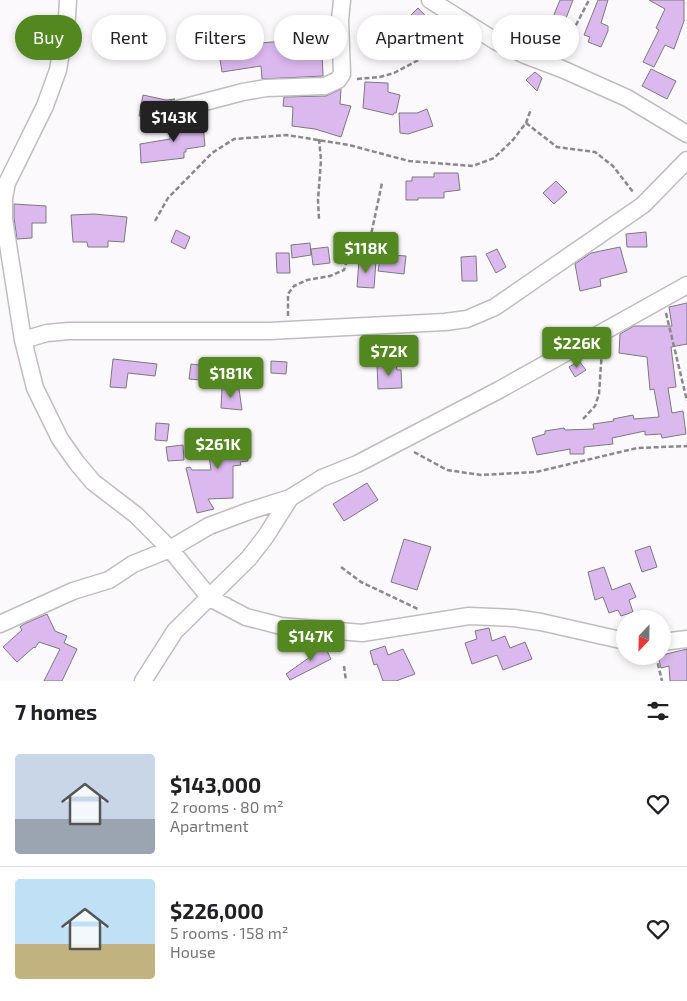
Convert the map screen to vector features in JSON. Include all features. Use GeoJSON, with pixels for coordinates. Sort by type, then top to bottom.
{"type":"FeatureCollection","features":[{"type":"Feature","properties":{"kind":"street"},"geometry":{"type":"LineString","coordinates":[[68,0],[58,70],[45,106],[7,182],[4,198],[7,247],[23,340],[35,388],[67,451],[94,482],[136,515],[170,549],[210,598],[246,617],[281,626],[362,633],[469,616],[514,618],[541,622],[616,639]]}},
{"type":"Feature","properties":{"kind":"street"},"geometry":{"type":"LineString","coordinates":[[170,111],[243,92],[266,88],[325,86],[338,80],[342,74],[340,20],[342,0]]}},
{"type":"Feature","properties":{"kind":"street"},"geometry":{"type":"LineString","coordinates":[[430,0],[452,15]]}},
{"type":"Feature","properties":{"kind":"street"},"geometry":{"type":"LineString","coordinates":[[482,33],[525,56],[554,66],[627,98],[687,134]]}},
{"type":"Feature","properties":{"kind":"street"},"geometry":{"type":"LineString","coordinates":[[23,340],[47,333],[69,331],[268,332],[445,322],[467,319],[495,307],[643,205],[687,160]]}},
{"type":"Feature","properties":{"kind":"street"},"geometry":{"type":"LineString","coordinates":[[0,624],[73,591],[109,580],[144,558],[170,549],[209,526],[290,498],[322,478],[356,464],[499,390],[687,286]]}},
{"type":"Feature","properties":{"kind":"street"},"geometry":{"type":"LineString","coordinates":[[143,681],[175,631],[249,558],[266,536],[290,498]]}},
{"type":"Feature","properties":{"kind":"street"},"geometry":{"type":"LineString","coordinates":[[671,641],[687,639]]}},
{"type":"Feature","properties":{"kind":"path"},"geometry":{"type":"LineString","coordinates":[[554,66],[589,0]]}},
{"type":"Feature","properties":{"kind":"path"},"geometry":{"type":"LineString","coordinates":[[342,74],[358,79],[380,77],[394,74],[419,60]]}},
{"type":"Feature","properties":{"kind":"path"},"geometry":{"type":"LineString","coordinates":[[155,221],[168,198],[212,153],[234,139],[287,135],[363,148],[409,161],[473,166],[494,158],[512,141],[526,123],[531,109]]}},
{"type":"Feature","properties":{"kind":"path"},"geometry":{"type":"LineString","coordinates":[[526,123],[556,147],[595,152],[613,166],[643,205]]}},
{"type":"Feature","properties":{"kind":"path"},"geometry":{"type":"LineString","coordinates":[[319,139],[321,160],[318,200],[319,219]]}},
{"type":"Feature","properties":{"kind":"path"},"geometry":{"type":"LineString","coordinates":[[290,330],[288,294],[294,286],[307,280],[330,276],[344,270],[348,257],[346,242],[359,236],[372,235],[382,183]]}},
{"type":"Feature","properties":{"kind":"path"},"geometry":{"type":"LineString","coordinates":[[662,300],[687,401]]}},
{"type":"Feature","properties":{"kind":"path"},"geometry":{"type":"LineString","coordinates":[[583,419],[595,406],[600,394],[602,334]]}},
{"type":"Feature","properties":{"kind":"path"},"geometry":{"type":"LineString","coordinates":[[398,442],[447,470],[481,475],[536,472],[638,448],[687,446]]}},
{"type":"Feature","properties":{"kind":"path"},"geometry":{"type":"LineString","coordinates":[[341,567],[361,582],[418,609],[426,622]]}},
{"type":"Feature","properties":{"kind":"path"},"geometry":{"type":"LineString","coordinates":[[658,665],[662,681]]}},
{"type":"Feature","properties":{"kind":"path"},"geometry":{"type":"LineString","coordinates":[[344,666],[346,681]]}},
{"type":"Feature","properties":{"kind":"building"},"geometry":{"type":"Polygon","coordinates":[[[560,0],[573,0],[567,15],[554,15],[560,0]]]}},
{"type":"Feature","properties":{"kind":"building"},"geometry":{"type":"Polygon","coordinates":[[[598,0],[608,0],[601,23],[608,26],[608,31],[601,47],[588,42],[590,37],[584,35],[598,0]]]}},
{"type":"Feature","properties":{"kind":"building"},"geometry":{"type":"Polygon","coordinates":[[[649,0],[684,0],[684,21],[674,49],[665,45],[654,67],[643,62],[659,30],[656,28],[665,9],[649,0]]]}},
{"type":"Feature","properties":{"kind":"building"},"geometry":{"type":"Polygon","coordinates":[[[418,8],[425,15],[411,15],[418,8]]]}},
{"type":"Feature","properties":{"kind":"building"},"geometry":{"type":"Polygon","coordinates":[[[274,42],[274,60],[322,60],[323,76],[262,79],[261,66],[222,72],[220,60],[264,60],[264,43],[274,42]]]}},
{"type":"Feature","properties":{"kind":"building"},"geometry":{"type":"Polygon","coordinates":[[[651,69],[676,81],[667,99],[642,86],[651,69]]]}},
{"type":"Feature","properties":{"kind":"building"},"geometry":{"type":"Polygon","coordinates":[[[535,72],[542,78],[537,91],[526,80],[535,72]]]}},
{"type":"Feature","properties":{"kind":"building"},"geometry":{"type":"Polygon","coordinates":[[[365,82],[388,83],[388,92],[400,95],[396,113],[393,115],[363,108],[365,82]]]}},
{"type":"Feature","properties":{"kind":"building"},"geometry":{"type":"Polygon","coordinates":[[[341,89],[340,104],[351,106],[341,137],[315,129],[292,126],[293,107],[283,106],[284,97],[326,96],[341,89]]]}},
{"type":"Feature","properties":{"kind":"building"},"geometry":{"type":"Polygon","coordinates":[[[143,95],[166,100],[175,99],[163,104],[160,109],[161,115],[139,116],[143,95]]]}},
{"type":"Feature","properties":{"kind":"building"},"geometry":{"type":"Polygon","coordinates":[[[427,109],[433,126],[408,134],[400,133],[399,113],[417,113],[427,109]]]}},
{"type":"Feature","properties":{"kind":"building"},"geometry":{"type":"Polygon","coordinates":[[[182,118],[183,127],[203,125],[205,146],[186,149],[184,158],[141,163],[140,144],[170,139],[169,121],[182,118]]]}},
{"type":"Feature","properties":{"kind":"building"},"geometry":{"type":"Polygon","coordinates":[[[434,173],[458,173],[460,190],[444,192],[444,198],[406,200],[406,181],[412,181],[412,177],[434,177],[434,173]]]}},
{"type":"Feature","properties":{"kind":"building"},"geometry":{"type":"Polygon","coordinates":[[[556,181],[567,192],[554,204],[543,193],[556,181]]]}},
{"type":"Feature","properties":{"kind":"building"},"geometry":{"type":"Polygon","coordinates":[[[14,204],[46,206],[46,223],[32,223],[32,238],[17,239],[14,204]]]}},
{"type":"Feature","properties":{"kind":"building"},"geometry":{"type":"Polygon","coordinates":[[[94,214],[127,217],[124,242],[108,241],[108,247],[88,247],[87,242],[73,242],[71,215],[94,214]]]}},
{"type":"Feature","properties":{"kind":"building"},"geometry":{"type":"Polygon","coordinates":[[[176,230],[190,237],[185,249],[171,242],[176,230]]]}},
{"type":"Feature","properties":{"kind":"building"},"geometry":{"type":"Polygon","coordinates":[[[646,232],[647,247],[627,247],[626,234],[646,232]]]}},
{"type":"Feature","properties":{"kind":"building"},"geometry":{"type":"Polygon","coordinates":[[[310,243],[311,255],[292,258],[291,245],[310,243]]]}},
{"type":"Feature","properties":{"kind":"building"},"geometry":{"type":"Polygon","coordinates":[[[328,247],[330,263],[313,265],[311,249],[328,247]]]}},
{"type":"Feature","properties":{"kind":"building"},"geometry":{"type":"Polygon","coordinates":[[[620,247],[627,272],[600,279],[601,286],[580,291],[575,264],[591,253],[620,247]]]}},
{"type":"Feature","properties":{"kind":"building"},"geometry":{"type":"Polygon","coordinates":[[[497,249],[506,267],[496,273],[486,254],[497,249]]]}},
{"type":"Feature","properties":{"kind":"building"},"geometry":{"type":"Polygon","coordinates":[[[276,253],[289,253],[290,273],[277,273],[276,253]]]}},
{"type":"Feature","properties":{"kind":"building"},"geometry":{"type":"Polygon","coordinates":[[[381,254],[406,256],[404,274],[378,271],[381,254]]]}},
{"type":"Feature","properties":{"kind":"building"},"geometry":{"type":"Polygon","coordinates":[[[476,256],[477,281],[462,281],[461,257],[476,256]]]}},
{"type":"Feature","properties":{"kind":"building"},"geometry":{"type":"Polygon","coordinates":[[[359,260],[376,261],[374,288],[357,287],[359,260]]]}},
{"type":"Feature","properties":{"kind":"building"},"geometry":{"type":"Polygon","coordinates":[[[687,303],[687,344],[671,347],[676,387],[668,388],[672,413],[683,411],[686,434],[662,438],[661,434],[645,435],[645,431],[612,438],[613,444],[584,447],[584,454],[570,454],[570,449],[537,455],[532,438],[545,434],[545,431],[564,428],[565,430],[594,429],[593,424],[614,421],[613,419],[633,415],[634,419],[659,417],[654,389],[650,390],[647,357],[619,353],[620,334],[634,326],[672,326],[669,307],[687,303]]]}},
{"type":"Feature","properties":{"kind":"building"},"geometry":{"type":"Polygon","coordinates":[[[113,359],[157,364],[155,376],[128,373],[126,388],[110,387],[113,359]]]}},
{"type":"Feature","properties":{"kind":"building"},"geometry":{"type":"Polygon","coordinates":[[[271,361],[287,362],[286,374],[271,373],[271,361]]]}},
{"type":"Feature","properties":{"kind":"building"},"geometry":{"type":"Polygon","coordinates":[[[579,361],[586,370],[575,377],[569,367],[579,361]]]}},
{"type":"Feature","properties":{"kind":"building"},"geometry":{"type":"Polygon","coordinates":[[[191,364],[225,368],[223,382],[189,379],[191,364]]]}},
{"type":"Feature","properties":{"kind":"building"},"geometry":{"type":"Polygon","coordinates":[[[396,364],[397,370],[401,370],[402,388],[378,389],[377,365],[396,364]]]}},
{"type":"Feature","properties":{"kind":"building"},"geometry":{"type":"Polygon","coordinates":[[[222,388],[239,389],[242,410],[221,408],[222,388]]]}},
{"type":"Feature","properties":{"kind":"building"},"geometry":{"type":"Polygon","coordinates":[[[156,423],[169,424],[167,441],[155,440],[156,423]]]}},
{"type":"Feature","properties":{"kind":"building"},"geometry":{"type":"Polygon","coordinates":[[[240,431],[242,443],[246,443],[248,461],[240,462],[241,465],[233,466],[233,498],[208,499],[214,509],[197,513],[186,468],[190,467],[192,470],[211,470],[207,440],[211,439],[211,436],[240,431]]]}},
{"type":"Feature","properties":{"kind":"building"},"geometry":{"type":"Polygon","coordinates":[[[183,445],[184,460],[168,461],[166,447],[183,445]]]}},
{"type":"Feature","properties":{"kind":"building"},"geometry":{"type":"Polygon","coordinates":[[[367,483],[378,500],[344,521],[333,504],[367,483]]]}},
{"type":"Feature","properties":{"kind":"building"},"geometry":{"type":"Polygon","coordinates":[[[404,539],[431,547],[417,590],[391,582],[404,539]]]}},
{"type":"Feature","properties":{"kind":"building"},"geometry":{"type":"Polygon","coordinates":[[[650,546],[657,567],[642,572],[635,551],[650,546]]]}},
{"type":"Feature","properties":{"kind":"building"},"geometry":{"type":"Polygon","coordinates":[[[604,567],[612,590],[630,583],[636,597],[629,600],[632,610],[616,610],[609,613],[603,597],[595,600],[588,572],[604,567]]]}},
{"type":"Feature","properties":{"kind":"building"},"geometry":{"type":"Polygon","coordinates":[[[47,614],[55,631],[67,636],[64,643],[77,649],[62,681],[44,681],[60,649],[39,642],[35,648],[17,662],[3,647],[22,630],[20,627],[24,624],[47,614]]]}},
{"type":"Feature","properties":{"kind":"building"},"geometry":{"type":"Polygon","coordinates":[[[489,628],[492,641],[505,636],[510,648],[525,642],[532,659],[503,670],[497,655],[472,664],[465,643],[477,639],[475,631],[489,628]]]}},
{"type":"Feature","properties":{"kind":"building"},"geometry":{"type":"Polygon","coordinates":[[[324,645],[331,659],[290,680],[286,674],[310,657],[308,654],[324,645]]]}},
{"type":"Feature","properties":{"kind":"building"},"geometry":{"type":"Polygon","coordinates":[[[385,646],[388,655],[403,649],[415,674],[396,681],[383,681],[377,664],[374,665],[370,651],[385,646]]]}},
{"type":"Feature","properties":{"kind":"building"},"geometry":{"type":"Polygon","coordinates":[[[687,649],[687,681],[670,681],[669,666],[661,668],[660,665],[671,665],[671,653],[687,649]]]}}]}
